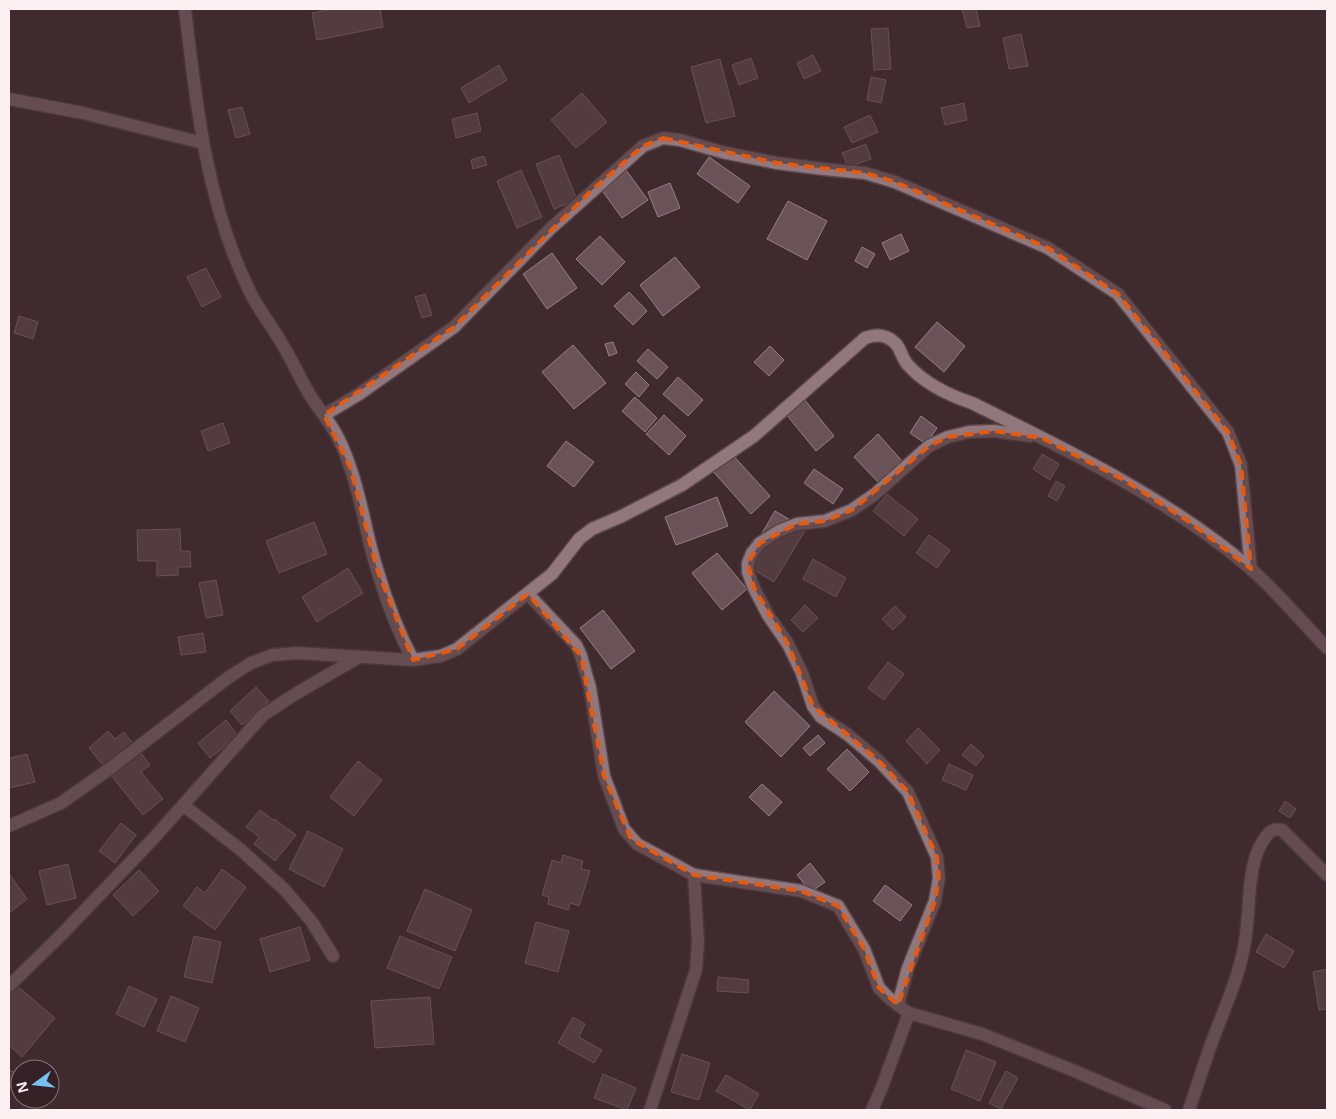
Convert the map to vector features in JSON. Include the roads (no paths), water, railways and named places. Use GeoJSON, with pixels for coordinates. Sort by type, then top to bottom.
{"type":"FeatureCollection","features":[{"type":"Feature","properties":{"kind":"street"},"geometry":{"type":"LineString","coordinates":[[185,9],[203,143],[216,198],[230,245],[260,312],[288,354],[310,395],[335,431],[350,467],[376,568],[403,642],[413,660]]}},
{"type":"Feature","properties":{"kind":"street"},"geometry":{"type":"LineString","coordinates":[[9,99],[84,112],[203,143]]}},
{"type":"Feature","properties":{"kind":"street"},"geometry":{"type":"LineString","coordinates":[[324,415],[359,394],[454,327],[550,229],[643,146],[663,138],[680,140],[731,154],[814,168],[864,173],[895,182],[1048,248],[1118,294],[1228,432],[1241,465],[1251,569]]}},
{"type":"Feature","properties":{"kind":"street"},"geometry":{"type":"LineString","coordinates":[[9,826],[61,803],[112,767],[229,677],[251,663],[272,655],[297,653],[413,660],[441,656],[457,649],[552,574],[579,539],[592,529],[682,485],[754,436],[865,338],[875,334],[895,342],[908,366],[936,388],[950,396],[972,402],[1124,480],[1188,521],[1251,569],[1327,648]]}},
{"type":"Feature","properties":{"kind":"street"},"geometry":{"type":"LineString","coordinates":[[898,1005],[908,968],[934,901],[939,878],[937,857],[908,792],[879,761],[847,734],[821,717],[813,706],[802,673],[788,644],[768,615],[754,588],[748,572],[748,563],[752,553],[760,543],[779,531],[797,524],[825,520],[852,510],[875,494],[929,446],[948,437],[969,432],[994,431],[1042,438]]}},
{"type":"Feature","properties":{"kind":"street"},"geometry":{"type":"LineString","coordinates":[[528,594],[576,645],[581,656],[590,688],[604,776],[624,829],[637,844],[694,875],[802,891],[838,906],[864,949],[879,988],[909,1013],[982,1034],[1164,1110]]}},
{"type":"Feature","properties":{"kind":"street"},"geometry":{"type":"LineString","coordinates":[[9,986],[153,839],[262,715],[359,657]]}},
{"type":"Feature","properties":{"kind":"street"},"geometry":{"type":"LineString","coordinates":[[183,805],[228,842],[241,850],[285,890],[312,922],[333,956]]}},
{"type":"Feature","properties":{"kind":"street"},"geometry":{"type":"LineString","coordinates":[[1189,1110],[1208,1052],[1242,964],[1247,925],[1248,894],[1253,867],[1262,842],[1270,832],[1276,829],[1282,830],[1327,875]]}},
{"type":"Feature","properties":{"kind":"street"},"geometry":{"type":"LineString","coordinates":[[650,1110],[696,970],[698,942],[694,875]]}},
{"type":"Feature","properties":{"kind":"street"},"geometry":{"type":"LineString","coordinates":[[872,1110],[909,1013]]}}]}
